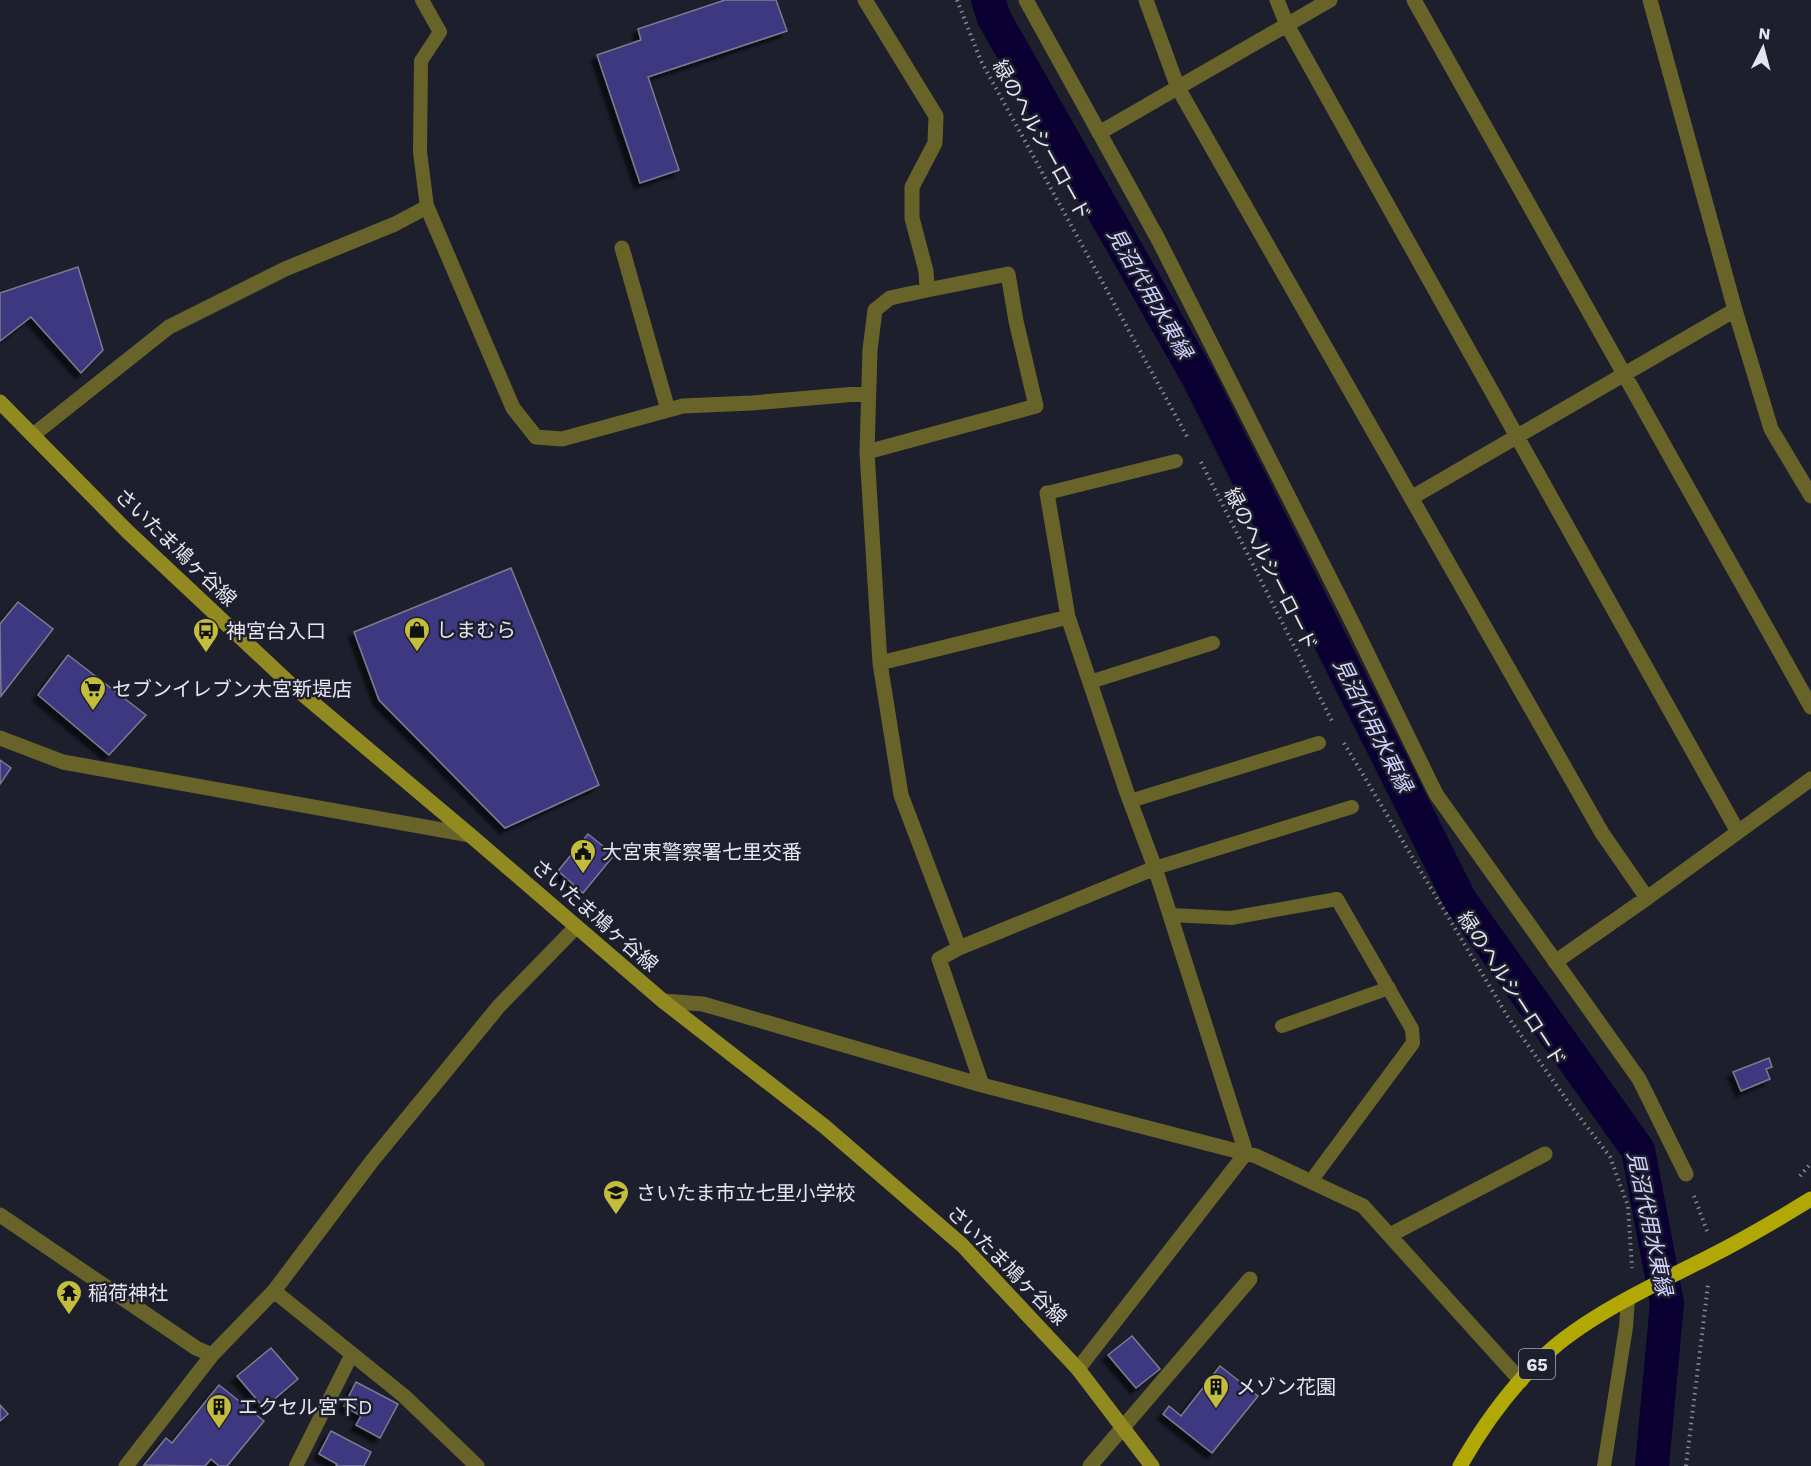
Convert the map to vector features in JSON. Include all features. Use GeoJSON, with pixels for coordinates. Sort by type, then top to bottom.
{"type":"FeatureCollection","features":[{"type":"Feature","properties":{"kind":"main road","name":"さいたま鳩ヶ谷線"},"geometry":{"type":"LineString","coordinates":[[0,402],[128,531],[287,681],[663,1001],[824,1126],[962,1245],[1078,1369],[1152,1466]]}},
{"type":"Feature","properties":{"kind":"main road","name":"65"},"geometry":{"type":"LineString","coordinates":[[1460,1466],[1493,1414],[1521,1381],[1554,1348],[1586,1324],[1628,1299],[1758,1231],[1811,1199]]}},
{"type":"Feature","properties":{"kind":"street"},"geometry":{"type":"LineString","coordinates":[[865,0],[936,116],[934,142],[912,187],[912,218],[926,271],[927,290]]}},
{"type":"Feature","properties":{"kind":"street"},"geometry":{"type":"LineString","coordinates":[[1026,0],[1158,239],[1437,794],[1639,1079],[1686,1174]]}},
{"type":"Feature","properties":{"kind":"street"},"geometry":{"type":"LineString","coordinates":[[1146,0],[1178,88],[1602,833],[1647,898]]}},
{"type":"Feature","properties":{"kind":"street"},"geometry":{"type":"LineString","coordinates":[[1277,0],[1287,25],[1738,832]]}},
{"type":"Feature","properties":{"kind":"street"},"geometry":{"type":"LineString","coordinates":[[1099,133],[1330,0]]}},
{"type":"Feature","properties":{"kind":"street"},"geometry":{"type":"LineString","coordinates":[[1414,0],[1811,707]]}},
{"type":"Feature","properties":{"kind":"street"},"geometry":{"type":"LineString","coordinates":[[1650,0],[1735,310],[1771,429],[1811,496]]}},
{"type":"Feature","properties":{"kind":"street"},"geometry":{"type":"LineString","coordinates":[[33,435],[169,327],[285,269],[395,224],[427,207],[513,408],[536,437],[562,439],[683,406],[868,393]]}},
{"type":"Feature","properties":{"kind":"street"},"geometry":{"type":"LineString","coordinates":[[622,248],[668,410]]}},
{"type":"Feature","properties":{"kind":"street"},"geometry":{"type":"LineString","coordinates":[[867,452],[1036,406],[1016,321],[1008,274],[890,298],[875,310],[870,350],[867,452],[880,663],[901,795],[960,948]]}},
{"type":"Feature","properties":{"kind":"street"},"geometry":{"type":"LineString","coordinates":[[1411,498],[1735,310]]}},
{"type":"Feature","properties":{"kind":"street"},"geometry":{"type":"LineString","coordinates":[[1047,493],[1068,617],[1155,868],[1246,1153]]}},
{"type":"Feature","properties":{"kind":"street"},"geometry":{"type":"LineString","coordinates":[[880,663],[1068,617]]}},
{"type":"Feature","properties":{"kind":"street"},"geometry":{"type":"LineString","coordinates":[[0,738],[63,762],[470,835]]}},
{"type":"Feature","properties":{"kind":"street"},"geometry":{"type":"LineString","coordinates":[[1555,962],[1811,778]]}},
{"type":"Feature","properties":{"kind":"street"},"geometry":{"type":"LineString","coordinates":[[982,1085],[939,959],[960,948],[1155,868]]}},
{"type":"Feature","properties":{"kind":"street"},"geometry":{"type":"LineString","coordinates":[[126,1466],[212,1355],[274,1291],[372,1161],[492,1016],[576,927]]}},
{"type":"Feature","properties":{"kind":"street"},"geometry":{"type":"LineString","coordinates":[[663,1001],[703,1004],[982,1085],[1256,1156],[1363,1206],[1521,1381]]}},
{"type":"Feature","properties":{"kind":"street"},"geometry":{"type":"LineString","coordinates":[[1078,1369],[1246,1153]]}},
{"type":"Feature","properties":{"kind":"street"},"geometry":{"type":"LineString","coordinates":[[1390,1235],[1545,1154]]}},
{"type":"Feature","properties":{"kind":"street"},"geometry":{"type":"LineString","coordinates":[[0,1215],[196,1348],[212,1355]]}},
{"type":"Feature","properties":{"kind":"street"},"geometry":{"type":"LineString","coordinates":[[1090,1466],[1250,1279]]}},
{"type":"Feature","properties":{"kind":"street"},"geometry":{"type":"LineString","coordinates":[[274,1291],[404,1395],[469,1462]]}},
{"type":"Feature","properties":{"kind":"lane"},"geometry":{"type":"LineString","coordinates":[[422,0],[440,32],[421,61],[420,152],[427,207]]}},
{"type":"Feature","properties":{"kind":"lane"},"geometry":{"type":"LineString","coordinates":[[1047,493],[1176,461]]}},
{"type":"Feature","properties":{"kind":"lane"},"geometry":{"type":"LineString","coordinates":[[1090,682],[1213,643]]}},
{"type":"Feature","properties":{"kind":"lane"},"geometry":{"type":"LineString","coordinates":[[1130,801],[1318,743]]}},
{"type":"Feature","properties":{"kind":"lane"},"geometry":{"type":"LineString","coordinates":[[1155,868],[1352,807]]}},
{"type":"Feature","properties":{"kind":"lane"},"geometry":{"type":"LineString","coordinates":[[1170,915],[1231,918],[1336,899],[1412,1029],[1413,1042],[1311,1181]]}},
{"type":"Feature","properties":{"kind":"lane"},"geometry":{"type":"LineString","coordinates":[[1282,1026],[1389,988]]}},
{"type":"Feature","properties":{"kind":"lane"},"geometry":{"type":"LineString","coordinates":[[1604,1466],[1626,1327],[1628,1299]]}},
{"type":"Feature","properties":{"kind":"lane"},"geometry":{"type":"LineString","coordinates":[[296,1466],[352,1354]]}},
{"type":"Feature","properties":{"kind":"path","name":"緑のヘルシーロード"},"geometry":{"type":"LineString","coordinates":[[957,0],[981,61],[1193,448]]}},
{"type":"Feature","properties":{"kind":"path","name":"緑のヘルシーロード"},"geometry":{"type":"LineString","coordinates":[[1198,457],[1336,730]]}},
{"type":"Feature","properties":{"kind":"path","name":"緑のヘルシーロード"},"geometry":{"type":"LineString","coordinates":[[1342,741],[1508,1017],[1610,1157],[1628,1206],[1632,1267]]}},
{"type":"Feature","properties":{"kind":"path"},"geometry":{"type":"LineString","coordinates":[[1686,1174],[1707,1232]]}},
{"type":"Feature","properties":{"kind":"path"},"geometry":{"type":"LineString","coordinates":[[1686,1466],[1709,1281]]}},
{"type":"Feature","properties":{"kind":"building"},"geometry":{"type":"Polygon","coordinates":[[[725,0],[776,0],[787,31],[648,77],[679,170],[640,183],[597,55],[641,40],[638,29],[725,0]]]}},
{"type":"Feature","properties":{"kind":"building"},"geometry":{"type":"Polygon","coordinates":[[[78,267],[103,350],[81,373],[31,317],[0,341],[0,293],[78,267]]]}},
{"type":"Feature","properties":{"kind":"building"},"geometry":{"type":"Polygon","coordinates":[[[511,568],[599,785],[505,828],[379,700],[354,632],[511,568]]]}},
{"type":"Feature","properties":{"kind":"building"},"geometry":{"type":"Polygon","coordinates":[[[18,602],[53,629],[1,696],[0,624],[18,602]]]}},
{"type":"Feature","properties":{"kind":"building"},"geometry":{"type":"Polygon","coordinates":[[[68,655],[146,715],[109,755],[38,695],[68,655]]]}},
{"type":"Feature","properties":{"kind":"building"},"geometry":{"type":"Polygon","coordinates":[[[0,760],[11,768],[0,784],[0,760]]]}},
{"type":"Feature","properties":{"kind":"building"},"geometry":{"type":"Polygon","coordinates":[[[588,834],[614,855],[583,893],[558,871],[588,834]]]}},
{"type":"Feature","properties":{"kind":"building"},"geometry":{"type":"Polygon","coordinates":[[[1769,1058],[1772,1067],[1766,1069],[1770,1079],[1741,1091],[1733,1072],[1769,1058]]]}},
{"type":"Feature","properties":{"kind":"building"},"geometry":{"type":"Polygon","coordinates":[[[1132,1336],[1160,1369],[1136,1388],[1108,1355],[1132,1336]]]}},
{"type":"Feature","properties":{"kind":"building"},"geometry":{"type":"Polygon","coordinates":[[[271,1348],[298,1379],[264,1408],[237,1376],[271,1348]]]}},
{"type":"Feature","properties":{"kind":"building","name":"メゾン花園"},"geometry":{"type":"Polygon","coordinates":[[[1220,1366],[1258,1396],[1212,1453],[1163,1414],[1169,1406],[1181,1416],[1220,1366]]]}},
{"type":"Feature","properties":{"kind":"building"},"geometry":{"type":"Polygon","coordinates":[[[356,1382],[398,1404],[380,1438],[356,1425],[361,1416],[344,1406],[356,1382]]]}},
{"type":"Feature","properties":{"kind":"building","name":"エクセル宮下D"},"geometry":{"type":"Polygon","coordinates":[[[219,1385],[264,1421],[227,1466],[219,1466],[211,1459],[205,1466],[144,1465],[166,1438],[172,1443],[219,1385]]]}},
{"type":"Feature","properties":{"kind":"building"},"geometry":{"type":"Polygon","coordinates":[[[0,1405],[8,1414],[0,1421],[0,1405]]]}},
{"type":"Feature","properties":{"kind":"building"},"geometry":{"type":"Polygon","coordinates":[[[331,1431],[371,1452],[364,1466],[336,1466],[337,1464],[319,1454],[331,1431]]]}},
{"type":"Feature","properties":{"kind":"waterway","name":"見沼代用水東縁"},"geometry":{"type":"LineString","coordinates":[[988,0],[994,18],[1198,377],[1460,900],[1638,1150],[1667,1303],[1652,1466]]}},
{"type":"Feature","properties":{"kind":"place","name":"しまむら"},"geometry":{"type":"Point","coordinates":[417,653]}},
{"type":"Feature","properties":{"kind":"place","name":"神宮台入口"},"geometry":{"type":"Point","coordinates":[206,654]}},
{"type":"Feature","properties":{"kind":"place","name":"セブンイレブン大宮新堤店"},"geometry":{"type":"Point","coordinates":[93,712]}},
{"type":"Feature","properties":{"kind":"place","name":"大宮東警察署七里交番"},"geometry":{"type":"Point","coordinates":[583,875]}},
{"type":"Feature","properties":{"kind":"place","name":"さいたま市立七里小学校"},"geometry":{"type":"Point","coordinates":[616,1216]}},
{"type":"Feature","properties":{"kind":"place","name":"稲荷神社"},"geometry":{"type":"Point","coordinates":[69,1316]}},
{"type":"Feature","properties":{"kind":"place","name":"メゾン花園"},"geometry":{"type":"Point","coordinates":[1216,1410]}},
{"type":"Feature","properties":{"kind":"place","name":"エクセル宮下D"},"geometry":{"type":"Point","coordinates":[219,1430]}}]}
